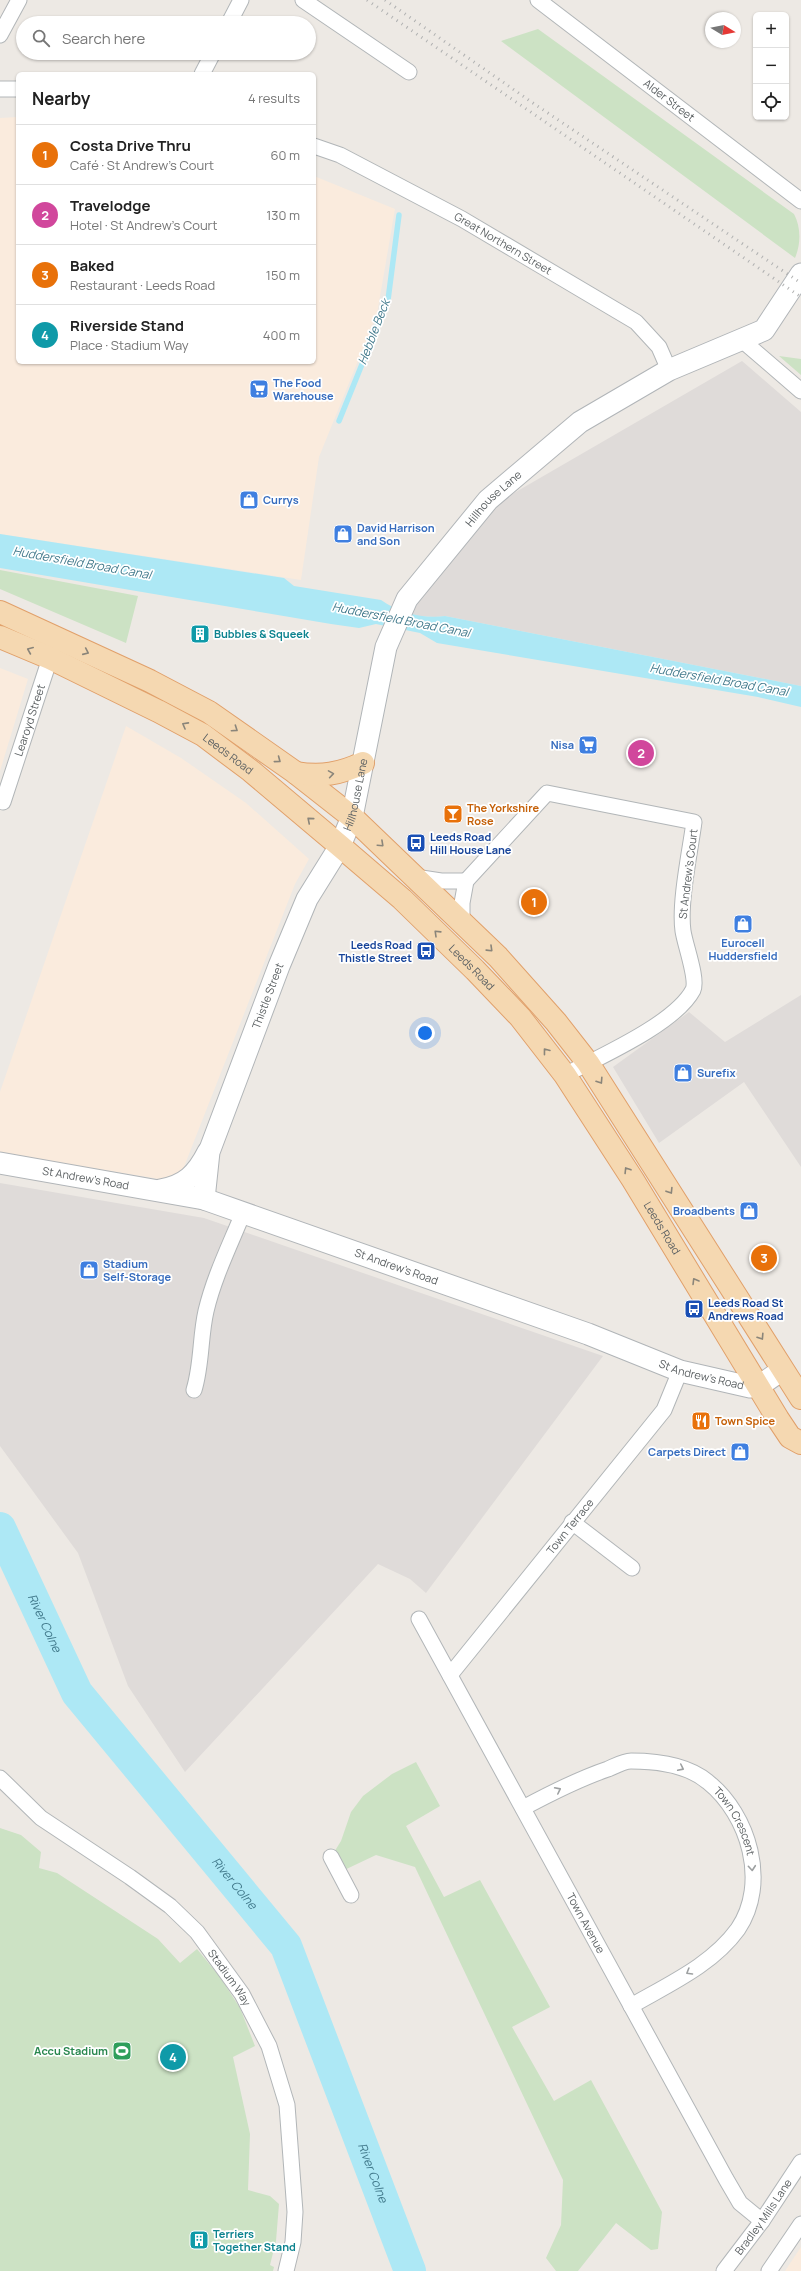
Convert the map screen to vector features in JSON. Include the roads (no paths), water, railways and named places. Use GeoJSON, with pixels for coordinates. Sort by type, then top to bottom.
{"type":"FeatureCollection","features":[{"type":"Feature","properties":{"kind":"main road","name":"Leeds Road"},"geometry":{"type":"LineString","coordinates":[[0,612],[53,648],[158,711],[203,735],[251,771],[402,899],[475,970],[520,1017],[565,1075],[630,1174],[790,1437],[801,1443]]}},
{"type":"Feature","properties":{"kind":"main road","name":"Leeds Road"},"geometry":{"type":"LineString","coordinates":[[0,637],[53,648],[150,681],[209,712],[296,773],[352,817],[509,969],[556,1022],[588,1063],[801,1398]]}},
{"type":"Feature","properties":{"kind":"main road"},"geometry":{"type":"LineString","coordinates":[[296,773],[316,776],[334,774],[363,763]]}},
{"type":"Feature","properties":{"kind":"street"},"geometry":{"type":"LineString","coordinates":[[0,35],[18,0]]}},
{"type":"Feature","properties":{"kind":"street"},"geometry":{"type":"LineString","coordinates":[[233,16],[241,0]]}},
{"type":"Feature","properties":{"kind":"street"},"geometry":{"type":"LineString","coordinates":[[303,0],[409,72]]}},
{"type":"Feature","properties":{"kind":"street","name":"Alder Street"},"geometry":{"type":"LineString","coordinates":[[538,0],[801,201]]}},
{"type":"Feature","properties":{"kind":"street"},"geometry":{"type":"LineString","coordinates":[[203,72],[209,60]]}},
{"type":"Feature","properties":{"kind":"street"},"geometry":{"type":"LineString","coordinates":[[0,89],[16,89]]}},
{"type":"Feature","properties":{"kind":"street","name":"Great Northern Street"},"geometry":{"type":"LineString","coordinates":[[316,147],[340,155],[462,219],[636,322],[659,347],[669,370]]}},
{"type":"Feature","properties":{"kind":"street","name":"Hillhouse Lane"},"geometry":{"type":"LineString","coordinates":[[340,846],[352,817],[386,647],[407,599],[488,500],[580,422],[669,370],[764,330],[801,274]]}},
{"type":"Feature","properties":{"kind":"street"},"geometry":{"type":"LineString","coordinates":[[743,340],[801,391]]}},
{"type":"Feature","properties":{"kind":"street","name":"Learoyd Street"},"geometry":{"type":"LineString","coordinates":[[3,802],[53,648]]}},
{"type":"Feature","properties":{"kind":"street","name":"St Andrew's Court"},"geometry":{"type":"LineString","coordinates":[[466,881],[547,793],[694,822],[682,924],[686,948],[693,967],[693,989],[680,1007],[653,1027],[565,1075]]}},
{"type":"Feature","properties":{"kind":"street","name":"Thistle Street"},"geometry":{"type":"LineString","coordinates":[[158,1191],[182,1185],[202,1164],[209,1152],[307,899],[340,846]]}},
{"type":"Feature","properties":{"kind":"street"},"geometry":{"type":"LineString","coordinates":[[415,877],[441,882],[466,881],[462,902],[462,922]]}},
{"type":"Feature","properties":{"kind":"street","name":"Thistle Street"},"geometry":{"type":"LineString","coordinates":[[204,1199],[209,1152]]}},
{"type":"Feature","properties":{"kind":"street","name":"St Andrew's Road"},"geometry":{"type":"LineString","coordinates":[[0,1163],[204,1199],[588,1334],[680,1371],[750,1387],[759,1386],[782,1370]]}},
{"type":"Feature","properties":{"kind":"street"},"geometry":{"type":"LineString","coordinates":[[194,1390],[199,1375],[206,1312],[213,1287],[243,1213]]}},
{"type":"Feature","properties":{"kind":"street","name":"Town Terrace"},"geometry":{"type":"LineString","coordinates":[[450,1675],[572,1522],[664,1410],[680,1371]]}},
{"type":"Feature","properties":{"kind":"street"},"geometry":{"type":"LineString","coordinates":[[572,1522],[632,1568]]}},
{"type":"Feature","properties":{"kind":"street","name":"Town Avenue"},"geometry":{"type":"LineString","coordinates":[[419,1619],[726,2179],[740,2203],[762,2221]]}},
{"type":"Feature","properties":{"kind":"street","name":"Town Crescent"},"geometry":{"type":"LineString","coordinates":[[523,1808],[579,1779],[629,1761],[673,1764],[708,1781],[732,1808],[750,1845],[754,1891],[738,1928],[711,1959],[631,2006]]}},
{"type":"Feature","properties":{"kind":"street","name":"Stadium Way"},"geometry":{"type":"LineString","coordinates":[[0,1778],[41,1818],[170,1906],[197,1932],[242,1994],[269,2046],[288,2105],[295,2212],[293,2242],[286,2271]]}},
{"type":"Feature","properties":{"kind":"street"},"geometry":{"type":"LineString","coordinates":[[330,1858],[351,1895]]}},
{"type":"Feature","properties":{"kind":"street","name":"Bradley Mills Lane"},"geometry":{"type":"LineString","coordinates":[[724,2271],[762,2221],[801,2162]]}},
{"type":"Feature","properties":{"kind":"street"},"geometry":{"type":"LineString","coordinates":[[769,2271],[801,2224]]}},
{"type":"Feature","properties":{"kind":"water","name":"Huddersfield Broad Canal"},"geometry":{"type":"Polygon","coordinates":[[[0,534],[284,578],[294,586],[381,600],[404,612],[420,616],[445,616],[801,686],[801,707],[758,697],[437,643],[420,633],[376,624],[359,628],[331,624],[0,568],[0,534]]]}},
{"type":"Feature","properties":{"kind":"waterway","name":"Hebble Beck"},"geometry":{"type":"LineString","coordinates":[[339,421],[388,300],[399,215]]}},
{"type":"Feature","properties":{"kind":"waterway","name":"River Colne"},"geometry":{"type":"LineString","coordinates":[[0,1528],[77,1693],[286,1946],[410,2271]]}},
{"type":"Feature","properties":{"kind":"railway"},"geometry":{"type":"LineString","coordinates":[[367,0],[801,297]]}},
{"type":"Feature","properties":{"kind":"railway"},"geometry":{"type":"LineString","coordinates":[[385,0],[533,103],[801,283]]}},
{"type":"Feature","properties":{"kind":"place","name":"The Food Warehouse"},"geometry":{"type":"Point","coordinates":[259,389]}},
{"type":"Feature","properties":{"kind":"place","name":"Currys"},"geometry":{"type":"Point","coordinates":[249,500]}},
{"type":"Feature","properties":{"kind":"place","name":"David Harrison and Son"},"geometry":{"type":"Point","coordinates":[343,534]}},
{"type":"Feature","properties":{"kind":"place","name":"Bubbles & Squeek"},"geometry":{"type":"Point","coordinates":[200,634]}},
{"type":"Feature","properties":{"kind":"place","name":"Nisa"},"geometry":{"type":"Point","coordinates":[588,745]}},
{"type":"Feature","properties":{"kind":"place","name":"Travelodge"},"geometry":{"type":"Point","coordinates":[641,753]}},
{"type":"Feature","properties":{"kind":"place","name":"The Yorkshire Rose"},"geometry":{"type":"Point","coordinates":[453,814]}},
{"type":"Feature","properties":{"kind":"place","name":"Leeds Road Hill House Lane"},"geometry":{"type":"Point","coordinates":[416,843]}},
{"type":"Feature","properties":{"kind":"place","name":"Costa Drive Thru"},"geometry":{"type":"Point","coordinates":[534,902]}},
{"type":"Feature","properties":{"kind":"place","name":"Eurocell Huddersfield"},"geometry":{"type":"Point","coordinates":[743,924]}},
{"type":"Feature","properties":{"kind":"place","name":"Leeds Road Thistle Street"},"geometry":{"type":"Point","coordinates":[426,951]}},
{"type":"Feature","properties":{"kind":"place","name":"Surefix"},"geometry":{"type":"Point","coordinates":[683,1073]}},
{"type":"Feature","properties":{"kind":"place","name":"Broadbents"},"geometry":{"type":"Point","coordinates":[749,1211]}},
{"type":"Feature","properties":{"kind":"place","name":"Baked"},"geometry":{"type":"Point","coordinates":[764,1258]}},
{"type":"Feature","properties":{"kind":"place","name":"Stadium Self-Storage"},"geometry":{"type":"Point","coordinates":[89,1270]}},
{"type":"Feature","properties":{"kind":"place","name":"Leeds Road St Andrews Road"},"geometry":{"type":"Point","coordinates":[694,1309]}},
{"type":"Feature","properties":{"kind":"place","name":"Town Spice"},"geometry":{"type":"Point","coordinates":[701,1421]}},
{"type":"Feature","properties":{"kind":"place","name":"Carpets Direct"},"geometry":{"type":"Point","coordinates":[740,1452]}},
{"type":"Feature","properties":{"kind":"place","name":"Accu Stadium"},"geometry":{"type":"Point","coordinates":[122,2051]}},
{"type":"Feature","properties":{"kind":"place","name":"Riverside Stand"},"geometry":{"type":"Point","coordinates":[173,2057]}},
{"type":"Feature","properties":{"kind":"place","name":"Terriers Together Stand"},"geometry":{"type":"Point","coordinates":[199,2240]}}]}
